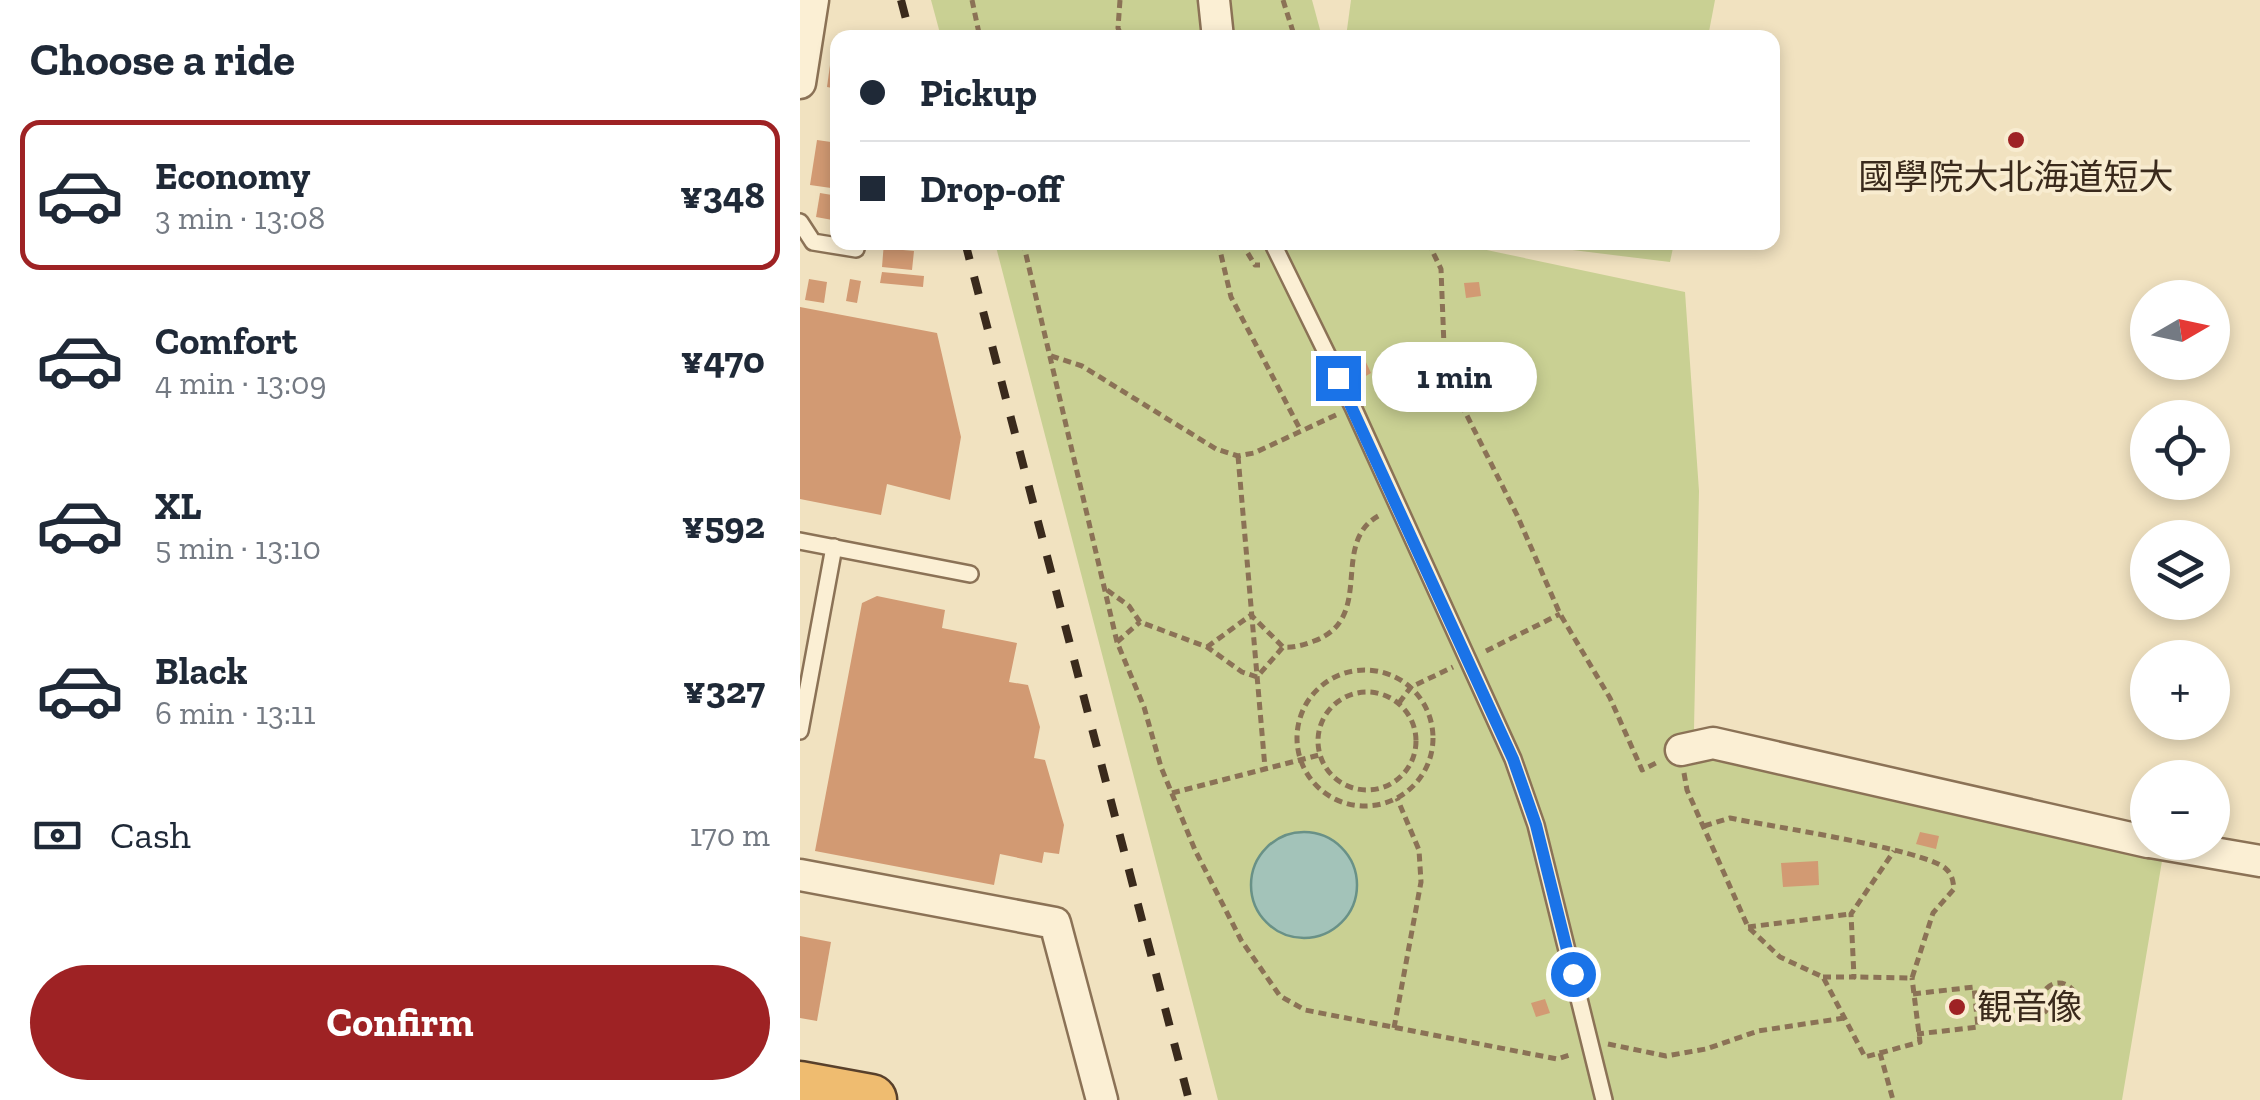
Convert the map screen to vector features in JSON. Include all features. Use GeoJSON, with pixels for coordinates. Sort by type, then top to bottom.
{"type":"FeatureCollection","features":[{"type":"Feature","properties":{"kind":"highway"},"geometry":{"type":"LineString","coordinates":[[800,1086],[871,1100]]}},
{"type":"Feature","properties":{"kind":"street"},"geometry":{"type":"LineString","coordinates":[[800,83],[814,0]]}},
{"type":"Feature","properties":{"kind":"street"},"geometry":{"type":"LineString","coordinates":[[1214,0],[1217,30]]}},
{"type":"Feature","properties":{"kind":"street"},"geometry":{"type":"LineString","coordinates":[[1681,750],[1713,744],[2130,838]]}},
{"type":"Feature","properties":{"kind":"street"},"geometry":{"type":"LineString","coordinates":[[2230,856],[2260,861]]}},
{"type":"Feature","properties":{"kind":"street"},"geometry":{"type":"LineString","coordinates":[[800,875],[1055,922],[1102,1100]]}},
{"type":"Feature","properties":{"kind":"lane"},"geometry":{"type":"LineString","coordinates":[[800,222],[814,242],[830,245]]}},
{"type":"Feature","properties":{"kind":"lane"},"geometry":{"type":"LineString","coordinates":[[1276,250],[1353,407],[1513,759],[1536,825],[1604,1100]]}},
{"type":"Feature","properties":{"kind":"lane"},"geometry":{"type":"LineString","coordinates":[[800,540],[970,574]]}},
{"type":"Feature","properties":{"kind":"lane"},"geometry":{"type":"LineString","coordinates":[[800,731],[834,547]]}},
{"type":"Feature","properties":{"kind":"path"},"geometry":{"type":"LineString","coordinates":[[972,0],[978,30]]}},
{"type":"Feature","properties":{"kind":"path"},"geometry":{"type":"LineString","coordinates":[[1119,30],[1120,0]]}},
{"type":"Feature","properties":{"kind":"path"},"geometry":{"type":"LineString","coordinates":[[1283,0],[1292,30]]}},
{"type":"Feature","properties":{"kind":"path"},"geometry":{"type":"LineString","coordinates":[[1025,250],[1116,642],[1144,707],[1195,850],[1241,940],[1280,996],[1305,1010],[1557,1059],[1610,1044],[1666,1056],[1706,1050],[1758,1031],[1844,1018]]}},
{"type":"Feature","properties":{"kind":"path"},"geometry":{"type":"LineString","coordinates":[[1220,250],[1231,296],[1301,431]]}},
{"type":"Feature","properties":{"kind":"path"},"geometry":{"type":"LineString","coordinates":[[1432,250],[1441,269],[1445,372],[1517,516],[1560,614],[1610,698],[1642,770],[1681,750],[1687,790],[1748,926],[1780,956],[1823,977],[1912,978]]}},
{"type":"Feature","properties":{"kind":"path"},"geometry":{"type":"LineString","coordinates":[[1051,356],[1082,366],[1216,449],[1238,456],[1254,454],[1353,407]]}},
{"type":"Feature","properties":{"kind":"path"},"geometry":{"type":"LineString","coordinates":[[1238,456],[1265,768]]}},
{"type":"Feature","properties":{"kind":"path"},"geometry":{"type":"LineString","coordinates":[[1252,615],[1282,647],[1293,648],[1333,634],[1344,617],[1351,592],[1358,533],[1370,520],[1398,505]]}},
{"type":"Feature","properties":{"kind":"path"},"geometry":{"type":"LineString","coordinates":[[1106,589],[1129,606],[1140,622],[1206,647],[1242,672],[1257,677]]}},
{"type":"Feature","properties":{"kind":"path"},"geometry":{"type":"LineString","coordinates":[[1206,647],[1252,615]]}},
{"type":"Feature","properties":{"kind":"path"},"geometry":{"type":"LineString","coordinates":[[1116,642],[1140,622]]}},
{"type":"Feature","properties":{"kind":"path"},"geometry":{"type":"LineString","coordinates":[[1257,677],[1282,647]]}},
{"type":"Feature","properties":{"kind":"path"},"geometry":{"type":"LineString","coordinates":[[1363,669],[1389,674],[1410,687],[1425,705],[1432,726],[1433,749],[1426,771],[1412,789],[1397,798],[1370,807],[1348,805],[1318,788],[1300,760],[1296,734],[1302,710],[1317,688],[1338,674],[1363,669]]}},
{"type":"Feature","properties":{"kind":"path"},"geometry":{"type":"LineString","coordinates":[[1378,692],[1399,703],[1413,722],[1413,757],[1409,768],[1391,785],[1368,791],[1345,786],[1326,770],[1320,755],[1320,724],[1333,704],[1354,693],[1378,692]]}},
{"type":"Feature","properties":{"kind":"path"},"geometry":{"type":"LineString","coordinates":[[1172,793],[1320,755]]}},
{"type":"Feature","properties":{"kind":"path"},"geometry":{"type":"LineString","coordinates":[[1394,1029],[1421,882],[1419,850],[1397,798]]}},
{"type":"Feature","properties":{"kind":"path"},"geometry":{"type":"LineString","coordinates":[[1704,826],[1730,818],[1894,851],[1942,866],[1953,878],[1954,889],[1933,913],[1912,978],[1920,1042],[1865,1057],[1823,977]]}},
{"type":"Feature","properties":{"kind":"path"},"geometry":{"type":"LineString","coordinates":[[1854,977],[1851,914],[1894,851]]}},
{"type":"Feature","properties":{"kind":"path"},"geometry":{"type":"LineString","coordinates":[[1748,926],[1851,914]]}},
{"type":"Feature","properties":{"kind":"path"},"geometry":{"type":"LineString","coordinates":[[2055,982],[2067,984],[2075,993],[2075,1005],[2068,1014],[2057,1017],[2046,1012],[2042,1000],[2045,989],[2055,982]]}},
{"type":"Feature","properties":{"kind":"path"},"geometry":{"type":"LineString","coordinates":[[1913,994],[1974,987],[1978,1027],[1917,1034]]}},
{"type":"Feature","properties":{"kind":"path"},"geometry":{"type":"LineString","coordinates":[[1976,1008],[2042,1000]]}},
{"type":"Feature","properties":{"kind":"path"},"geometry":{"type":"LineString","coordinates":[[1880,1053],[1892,1100]]}},
{"type":"Feature","properties":{"kind":"green space"},"geometry":{"type":"Polygon","coordinates":[[[931,0],[1312,0],[1320,30],[939,30],[931,0]]]}},
{"type":"Feature","properties":{"kind":"green space"},"geometry":{"type":"Polygon","coordinates":[[[1351,0],[1715,0],[1709,30],[1347,30],[1351,0]]]}},
{"type":"Feature","properties":{"kind":"green space"},"geometry":{"type":"Polygon","coordinates":[[[997,250],[1487,250],[1685,292],[1699,491],[1694,729],[2130,826],[2130,860],[2162,860],[2122,1100],[1218,1100],[997,250]]]}},
{"type":"Feature","properties":{"kind":"green space"},"geometry":{"type":"Polygon","coordinates":[[[1572,250],[1673,250],[1670,262],[1572,250]]]}},
{"type":"Feature","properties":{"kind":"water"},"geometry":{"type":"Polygon","coordinates":[[[1304,832],[1324,836],[1341,848],[1353,865],[1357,885],[1353,905],[1341,922],[1324,934],[1304,938],[1284,934],[1267,922],[1255,905],[1251,885],[1255,865],[1267,848],[1284,836],[1304,832]]]}},
{"type":"Feature","properties":{"kind":"building"},"geometry":{"type":"Polygon","coordinates":[[[817,140],[830,142],[830,188],[810,185],[817,140]]]}},
{"type":"Feature","properties":{"kind":"building"},"geometry":{"type":"Polygon","coordinates":[[[820,193],[830,195],[830,220],[816,217],[820,193]]]}},
{"type":"Feature","properties":{"kind":"building"},"geometry":{"type":"Polygon","coordinates":[[[883,250],[914,251],[912,270],[882,267],[883,250]]]}},
{"type":"Feature","properties":{"kind":"building"},"geometry":{"type":"Polygon","coordinates":[[[882,272],[924,276],[923,287],[880,283],[882,272]]]}},
{"type":"Feature","properties":{"kind":"building"},"geometry":{"type":"Polygon","coordinates":[[[809,279],[827,282],[824,303],[805,300],[809,279]]]}},
{"type":"Feature","properties":{"kind":"building"},"geometry":{"type":"Polygon","coordinates":[[[850,279],[861,281],[857,303],[846,301],[850,279]]]}},
{"type":"Feature","properties":{"kind":"building"},"geometry":{"type":"Polygon","coordinates":[[[1479,282],[1481,296],[1466,298],[1464,283],[1479,282]]]}},
{"type":"Feature","properties":{"kind":"building"},"geometry":{"type":"Polygon","coordinates":[[[800,307],[937,333],[961,437],[950,500],[887,484],[881,515],[800,499],[800,307]]]}},
{"type":"Feature","properties":{"kind":"building"},"geometry":{"type":"Polygon","coordinates":[[[1365,360],[1371,373],[1359,380],[1352,366],[1365,360]]]}},
{"type":"Feature","properties":{"kind":"building"},"geometry":{"type":"Polygon","coordinates":[[[877,596],[945,610],[942,628],[1017,643],[1009,682],[1028,685],[1040,727],[1034,758],[1045,760],[1064,825],[1059,854],[1044,852],[1042,863],[1000,854],[994,885],[815,851],[862,603],[877,596]]]}},
{"type":"Feature","properties":{"kind":"building"},"geometry":{"type":"Polygon","coordinates":[[[1920,832],[1939,836],[1936,849],[1916,844],[1920,832]]]}},
{"type":"Feature","properties":{"kind":"building"},"geometry":{"type":"Polygon","coordinates":[[[1818,861],[1819,885],[1783,887],[1781,863],[1818,861]]]}},
{"type":"Feature","properties":{"kind":"building"},"geometry":{"type":"Polygon","coordinates":[[[800,936],[831,942],[817,1021],[800,1018],[800,936]]]}},
{"type":"Feature","properties":{"kind":"building"},"geometry":{"type":"Polygon","coordinates":[[[1545,999],[1550,1013],[1536,1017],[1531,1003],[1545,999]]]}},
{"type":"Feature","properties":{"kind":"railway"},"geometry":{"type":"LineString","coordinates":[[901,0],[909,30]]}},
{"type":"Feature","properties":{"kind":"railway"},"geometry":{"type":"LineString","coordinates":[[967,250],[1189,1100]]}},
{"type":"Feature","properties":{"kind":"place","name":"國學院大北海道短大"},"geometry":{"type":"Point","coordinates":[2016,140]}},
{"type":"Feature","properties":{"kind":"place","name":"観音像"},"geometry":{"type":"Point","coordinates":[1957,1007]}},
{"type":"Feature","properties":{"kind":"route"},"geometry":{"type":"LineString","coordinates":[[1338,378],[1513,759],[1536,825],[1573,974]]}}]}
